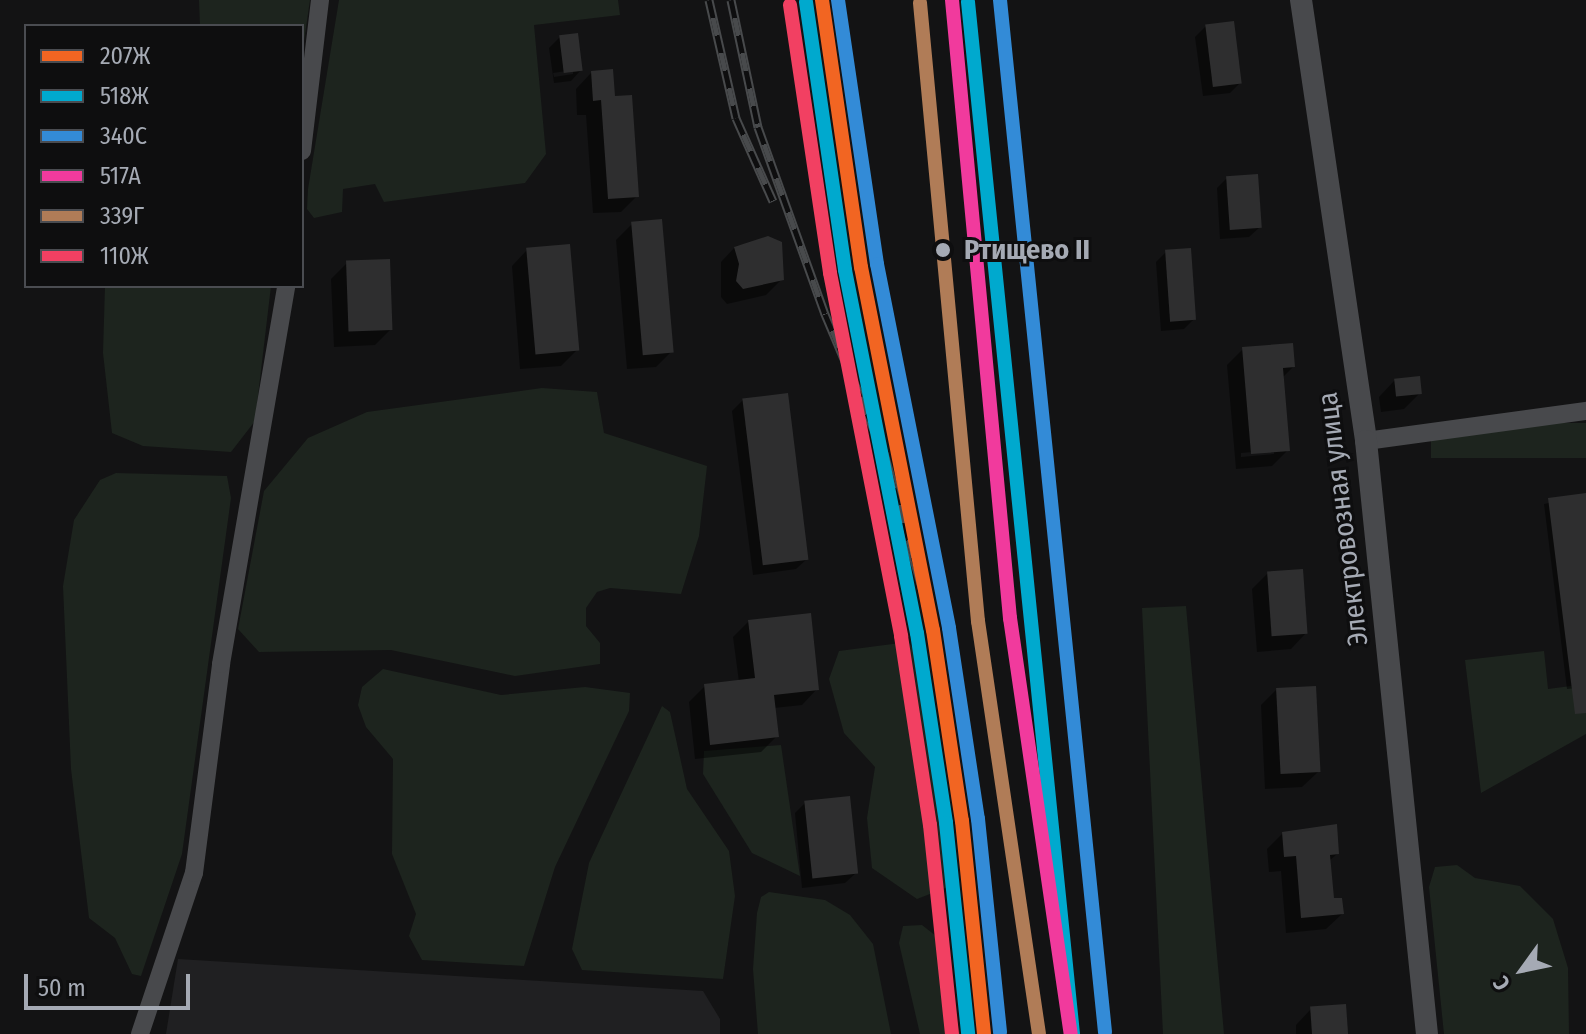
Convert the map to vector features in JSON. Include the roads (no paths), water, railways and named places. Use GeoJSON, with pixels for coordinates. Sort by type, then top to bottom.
{"type":"FeatureCollection","features":[{"type":"Feature","properties":{"kind":"street"},"geometry":{"type":"LineString","coordinates":[[304,134],[320,0]]}},
{"type":"Feature","properties":{"kind":"street","name":"Электровозная улица"},"geometry":{"type":"LineString","coordinates":[[1301,0],[1366,441],[1427,1034]]}},
{"type":"Feature","properties":{"kind":"street"},"geometry":{"type":"LineString","coordinates":[[140,1034],[194,873],[221,664],[286,288]]}},
{"type":"Feature","properties":{"kind":"street"},"geometry":{"type":"LineString","coordinates":[[1366,441],[1586,411]]}},
{"type":"Feature","properties":{"kind":"railway"},"geometry":{"type":"LineString","coordinates":[[709,0],[736,118],[773,201]]}},
{"type":"Feature","properties":{"kind":"railway"},"geometry":{"type":"LineString","coordinates":[[731,0],[758,127],[825,314],[884,453],[927,605]]}},
{"type":"Feature","properties":{"kind":"railway"},"geometry":{"type":"LineString","coordinates":[[1000,0],[1107,1034]]}},
{"type":"Feature","properties":{"kind":"place","name":"Ртищево II"},"geometry":{"type":"Point","coordinates":[943,250]}}]}
